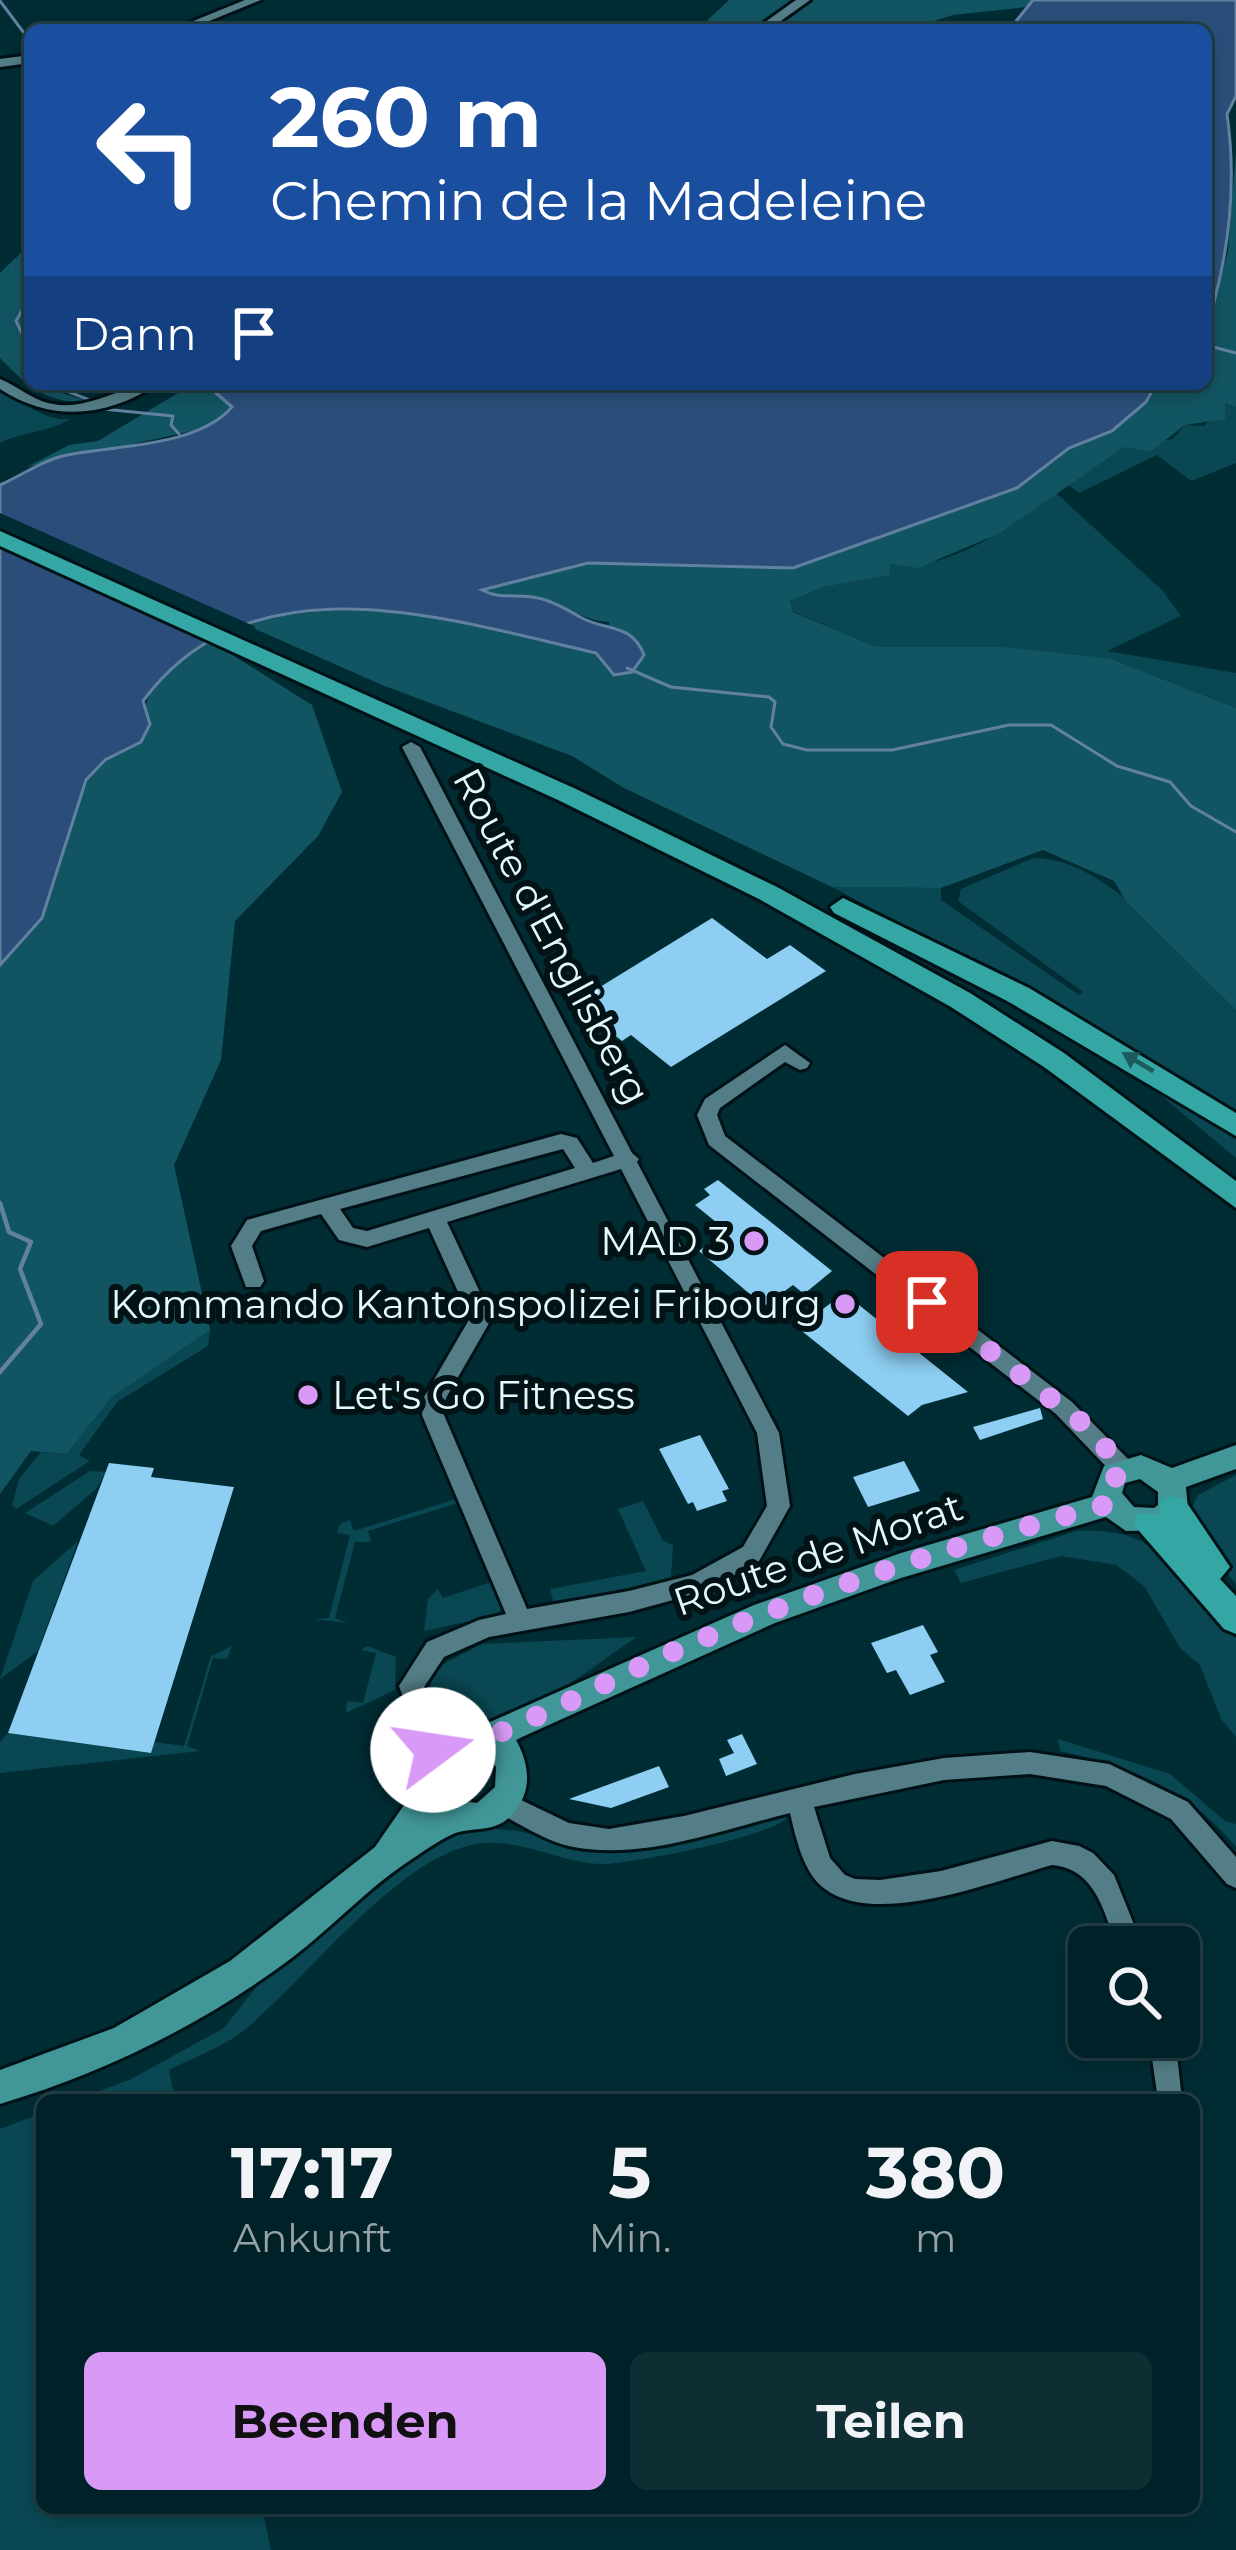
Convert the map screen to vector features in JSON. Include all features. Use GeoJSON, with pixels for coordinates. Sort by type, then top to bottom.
{"type":"FeatureCollection","features":[{"type":"Feature","properties":{"kind":"highway"},"geometry":{"type":"LineString","coordinates":[[0,522],[852,932],[1040,1048],[1236,1197]]}},
{"type":"Feature","properties":{"kind":"highway"},"geometry":{"type":"LineString","coordinates":[[0,538],[269,651],[788,882],[1019,995],[1236,1126]]}},
{"type":"Feature","properties":{"kind":"highway"},"geometry":{"type":"LineString","coordinates":[[788,882],[909,946],[1038,1026],[1236,1172]]}},
{"type":"Feature","properties":{"kind":"highway"},"geometry":{"type":"LineString","coordinates":[[1163,1505],[1236,1595]]}},
{"type":"Feature","properties":{"kind":"highway"},"geometry":{"type":"LineString","coordinates":[[1163,1505],[1236,1618]]}},
{"type":"Feature","properties":{"kind":"main road"},"geometry":{"type":"LineString","coordinates":[[1163,1505],[1152,1470],[1123,1469],[1106,1488],[1109,1504],[1126,1520],[1163,1505],[1236,1456]]}},
{"type":"Feature","properties":{"kind":"main road","name":"Route de Morat"},"geometry":{"type":"LineString","coordinates":[[502,1747],[562,1706],[687,1643],[1015,1530],[1109,1504]]}},
{"type":"Feature","properties":{"kind":"main road"},"geometry":{"type":"LineString","coordinates":[[0,2087],[96,2055],[181,2013],[265,1958],[386,1858],[432,1833],[441,1805],[426,1761],[443,1742],[467,1733],[502,1747],[514,1780],[502,1802],[475,1816],[441,1805]]}},
{"type":"Feature","properties":{"kind":"street"},"geometry":{"type":"LineString","coordinates":[[192,24],[255,0]]}},
{"type":"Feature","properties":{"kind":"street"},"geometry":{"type":"LineString","coordinates":[[769,24],[804,0]]}},
{"type":"Feature","properties":{"kind":"street"},"geometry":{"type":"LineString","coordinates":[[0,383],[38,406],[68,413],[134,390]]}},
{"type":"Feature","properties":{"kind":"street","name":"Route d'Englisberg"},"geometry":{"type":"LineString","coordinates":[[410,747],[768,1433],[780,1465],[781,1492],[762,1537],[722,1575],[686,1589],[464,1635],[418,1662],[411,1686],[414,1697],[443,1742]]}},
{"type":"Feature","properties":{"kind":"street"},"geometry":{"type":"LineString","coordinates":[[800,1063],[785,1052],[712,1104],[707,1114],[716,1140],[1064,1408],[1096,1435],[1123,1469]]}},
{"type":"Feature","properties":{"kind":"street"},"geometry":{"type":"LineString","coordinates":[[253,1281],[242,1246],[254,1225],[561,1141],[570,1143],[586,1168]]}},
{"type":"Feature","properties":{"kind":"street","name":"Route d'Englisberg"},"geometry":{"type":"LineString","coordinates":[[327,1207],[346,1234],[367,1239],[586,1168],[629,1159]]}},
{"type":"Feature","properties":{"kind":"street"},"geometry":{"type":"LineString","coordinates":[[434,1217],[481,1318],[435,1397],[434,1415],[521,1622]]}},
{"type":"Feature","properties":{"kind":"street"},"geometry":{"type":"LineString","coordinates":[[502,1802],[566,1834],[609,1841],[958,1767],[1034,1764],[1083,1771],[1146,1792],[1181,1814],[1217,1848],[1236,1876]]}},
{"type":"Feature","properties":{"kind":"street"},"geometry":{"type":"LineString","coordinates":[[799,1799],[818,1861],[833,1882],[870,1894],[1052,1853],[1080,1855],[1097,1869],[1121,1926]]}},
{"type":"Feature","properties":{"kind":"street"},"geometry":{"type":"LineString","coordinates":[[1165,2058],[1170,2094]]}},
{"type":"Feature","properties":{"kind":"shaded area"},"geometry":{"type":"Polygon","coordinates":[[[729,0],[1033,0],[1026,7],[953,15],[925,24],[703,24],[729,0]]]}},
{"type":"Feature","properties":{"kind":"shaded area"},"geometry":{"type":"Polygon","coordinates":[[[1033,0],[1236,0],[1236,96],[1227,114],[1230,210],[1212,307],[1212,24],[1014,24],[1033,0]]]}},
{"type":"Feature","properties":{"kind":"shaded area"},"geometry":{"type":"Polygon","coordinates":[[[1236,153],[1236,407],[1225,403],[1225,419],[1185,425],[1151,451],[1124,447],[1000,533],[918,568],[890,564],[889,575],[824,587],[790,601],[793,612],[877,647],[1003,647],[1109,658],[1236,708],[1236,1010],[1126,901],[1114,881],[1043,850],[941,888],[832,887],[624,788],[572,756],[382,685],[244,624],[337,611],[422,615],[596,653],[614,675],[609,622],[538,597],[482,590],[588,563],[793,568],[1017,488],[1069,448],[1112,431],[1146,402],[1153,390],[1212,390],[1212,307],[1228,251],[1236,153]]]}},
{"type":"Feature","properties":{"kind":"shaded area"},"geometry":{"type":"Polygon","coordinates":[[[24,250],[24,380],[0,358],[0,273],[24,250]]]}},
{"type":"Feature","properties":{"kind":"shaded area"},"geometry":{"type":"Polygon","coordinates":[[[0,387],[43,414],[70,419],[0,443],[0,387]]]}},
{"type":"Feature","properties":{"kind":"shaded area"},"geometry":{"type":"Polygon","coordinates":[[[38,390],[60,390],[93,403],[64,400],[38,390]]]}},
{"type":"Feature","properties":{"kind":"shaded area"},"geometry":{"type":"Polygon","coordinates":[[[183,390],[219,390],[216,393],[232,407],[206,428],[27,467],[69,445],[98,441],[183,390]]]}},
{"type":"Feature","properties":{"kind":"shaded area"},"geometry":{"type":"Polygon","coordinates":[[[1153,390],[1146,402],[1112,431],[1069,448],[1017,488],[793,568],[588,563],[482,590],[544,599],[625,633],[644,655],[632,672],[614,675],[596,653],[416,614],[354,609],[295,612],[239,627],[188,655],[143,701],[150,724],[141,742],[105,760],[86,780],[42,918],[0,965],[0,485],[58,457],[155,442],[198,430],[232,407],[216,393],[1153,390]]]}},
{"type":"Feature","properties":{"kind":"shaded area"},"geometry":{"type":"Polygon","coordinates":[[[1225,403],[1236,407],[1236,463],[1191,481],[1157,455],[1079,493],[1067,484],[1124,446],[1173,439],[1185,425],[1204,426],[1225,403]]]}},
{"type":"Feature","properties":{"kind":"shaded area"},"geometry":{"type":"Polygon","coordinates":[[[1055,492],[1163,591],[1181,616],[1107,651],[1236,673],[1236,708],[1109,658],[1002,647],[877,647],[792,611],[790,601],[824,587],[888,575],[889,564],[912,565],[956,554],[998,533],[1055,492]]]}},
{"type":"Feature","properties":{"kind":"shaded area"},"geometry":{"type":"Polygon","coordinates":[[[207,639],[312,705],[342,792],[318,836],[235,921],[221,1060],[174,1165],[210,1330],[111,1398],[67,1454],[31,1451],[0,1494],[0,965],[42,918],[85,780],[105,760],[141,742],[146,705],[158,681],[207,639]]]}},
{"type":"Feature","properties":{"kind":"shaded area"},"geometry":{"type":"Polygon","coordinates":[[[1033,858],[1061,862],[1117,892],[1236,1010],[1236,1158],[1055,1007],[832,887],[941,888],[941,900],[1079,995],[1083,992],[958,901],[961,889],[1033,858]]]}},
{"type":"Feature","properties":{"kind":"shaded area"},"geometry":{"type":"Polygon","coordinates":[[[210,1330],[208,1346],[117,1402],[79,1455],[90,1461],[16,1509],[12,1505],[19,1479],[41,1452],[67,1454],[111,1398],[210,1330]]]}},
{"type":"Feature","properties":{"kind":"shaded area"},"geometry":{"type":"Polygon","coordinates":[[[90,1471],[106,1472],[96,1489],[53,1526],[25,1513],[90,1471]]]}},
{"type":"Feature","properties":{"kind":"shaded area"},"geometry":{"type":"Polygon","coordinates":[[[1236,1475],[1236,1584],[1211,1552],[1190,1511],[1198,1495],[1236,1475]]]}},
{"type":"Feature","properties":{"kind":"shaded area"},"geometry":{"type":"Polygon","coordinates":[[[452,1486],[467,1515],[458,1503],[368,1531],[371,1542],[355,1542],[335,1618],[348,1623],[314,1619],[329,1618],[350,1535],[337,1533],[340,1524],[350,1520],[354,1531],[456,1499],[452,1486]]]}},
{"type":"Feature","properties":{"kind":"shaded area"},"geometry":{"type":"Polygon","coordinates":[[[643,1501],[663,1541],[673,1545],[671,1579],[554,1604],[550,1589],[646,1571],[618,1509],[643,1501]]]}},
{"type":"Feature","properties":{"kind":"shaded area"},"geometry":{"type":"Polygon","coordinates":[[[1076,1531],[1131,1537],[1152,1547],[1236,1634],[1236,1737],[1221,1719],[1200,1665],[1180,1648],[1144,1586],[1116,1565],[1061,1556],[961,1583],[954,1570],[1076,1531]]]}},
{"type":"Feature","properties":{"kind":"shaded area"},"geometry":{"type":"Polygon","coordinates":[[[78,1541],[38,1651],[0,1679],[33,1581],[78,1541]]]}},
{"type":"Feature","properties":{"kind":"shaded area"},"geometry":{"type":"Polygon","coordinates":[[[488,1571],[503,1606],[497,1615],[424,1631],[428,1599],[438,1589],[443,1598],[491,1582],[488,1571]]]}},
{"type":"Feature","properties":{"kind":"shaded area"},"geometry":{"type":"Polygon","coordinates":[[[637,1637],[538,1703],[511,1714],[484,1719],[457,1715],[432,1701],[430,1677],[437,1667],[482,1644],[637,1637]]]}},
{"type":"Feature","properties":{"kind":"shaded area"},"geometry":{"type":"Polygon","coordinates":[[[232,1646],[227,1659],[213,1658],[187,1746],[200,1751],[0,1773],[0,1742],[8,1733],[150,1753],[154,1742],[184,1746],[211,1656],[232,1646]]]}},
{"type":"Feature","properties":{"kind":"shaded area"},"geometry":{"type":"Polygon","coordinates":[[[367,1646],[396,1657],[395,1690],[346,1713],[347,1701],[363,1703],[376,1653],[361,1650],[367,1646]]]}},
{"type":"Feature","properties":{"kind":"shaded area"},"geometry":{"type":"Polygon","coordinates":[[[1058,1739],[1170,1774],[1225,1821],[1236,1824],[1236,1847],[1178,1795],[1134,1773],[1060,1751],[1058,1739]]]}},
{"type":"Feature","properties":{"kind":"shaded area"},"geometry":{"type":"Polygon","coordinates":[[[776,1814],[787,1818],[756,1833],[700,1848],[618,1863],[585,1862],[502,1843],[467,1846],[408,1877],[242,2032],[169,2070],[174,2094],[92,2094],[131,2079],[224,2028],[272,1967],[444,1838],[487,1828],[519,1831],[595,1852],[776,1814]]]}},
{"type":"Feature","properties":{"kind":"shaded area"},"geometry":{"type":"Polygon","coordinates":[[[36,2115],[36,2514],[263,2514],[271,2550],[0,2550],[0,2129],[36,2115]]]}},
{"type":"Feature","properties":{"kind":"pier"},"geometry":{"type":"Polygon","coordinates":[[[0,513],[256,627],[212,643],[0,547],[0,513]]]}},
{"type":"Feature","properties":{"kind":"building"},"geometry":{"type":"Polygon","coordinates":[[[712,918],[767,959],[790,945],[826,971],[671,1067],[631,1035],[622,1041],[574,1003],[712,918]]]}},
{"type":"Feature","properties":{"kind":"building","name":"MAD 3"},"geometry":{"type":"Polygon","coordinates":[[[718,1180],[832,1271],[804,1294],[793,1285],[764,1306],[699,1251],[727,1231],[695,1205],[710,1195],[704,1189],[718,1180]]]}},
{"type":"Feature","properties":{"kind":"building"},"geometry":{"type":"Polygon","coordinates":[[[844,1293],[968,1392],[922,1405],[908,1416],[798,1328],[844,1293]]]}},
{"type":"Feature","properties":{"kind":"building"},"geometry":{"type":"Polygon","coordinates":[[[1040,1408],[1043,1419],[980,1440],[973,1427],[1040,1408]]]}},
{"type":"Feature","properties":{"kind":"building"},"geometry":{"type":"Polygon","coordinates":[[[700,1435],[729,1489],[722,1491],[727,1501],[697,1511],[693,1502],[688,1504],[659,1449],[700,1435]]]}},
{"type":"Feature","properties":{"kind":"building"},"geometry":{"type":"Polygon","coordinates":[[[904,1461],[920,1491],[868,1507],[853,1477],[904,1461]]]}},
{"type":"Feature","properties":{"kind":"building"},"geometry":{"type":"Polygon","coordinates":[[[109,1463],[154,1468],[151,1477],[234,1487],[151,1753],[8,1733],[109,1463]]]}},
{"type":"Feature","properties":{"kind":"building"},"geometry":{"type":"Polygon","coordinates":[[[923,1625],[938,1652],[930,1655],[945,1682],[910,1695],[896,1670],[887,1673],[871,1643],[923,1625]]]}},
{"type":"Feature","properties":{"kind":"building"},"geometry":{"type":"Polygon","coordinates":[[[742,1734],[757,1764],[726,1776],[719,1759],[734,1753],[727,1740],[742,1734]]]}},
{"type":"Feature","properties":{"kind":"building"},"geometry":{"type":"Polygon","coordinates":[[[659,1766],[669,1787],[611,1808],[569,1799],[659,1766]]]}},
{"type":"Feature","properties":{"kind":"waterway"},"geometry":{"type":"LineString","coordinates":[[0,1],[24,33]]}},
{"type":"Feature","properties":{"kind":"waterway"},"geometry":{"type":"LineString","coordinates":[[24,307],[16,321],[24,338]]}},
{"type":"Feature","properties":{"kind":"waterway"},"geometry":{"type":"LineString","coordinates":[[1212,347],[1236,353]]}},
{"type":"Feature","properties":{"kind":"waterway"},"geometry":{"type":"LineString","coordinates":[[64,390],[92,401]]}},
{"type":"Feature","properties":{"kind":"waterway"},"geometry":{"type":"LineString","coordinates":[[103,409],[173,416],[171,425],[179,434]]}},
{"type":"Feature","properties":{"kind":"waterway"},"geometry":{"type":"LineString","coordinates":[[627,668],[671,687],[769,697],[775,702],[771,727],[783,744],[807,750],[892,750],[1009,725],[1051,725],[1117,766],[1170,782],[1191,806],[1236,832]]}},
{"type":"Feature","properties":{"kind":"waterway"},"geometry":{"type":"LineString","coordinates":[[0,1203],[9,1232],[31,1242],[20,1269],[41,1324],[0,1372]]}},
{"type":"Feature","properties":{"kind":"place","name":"MAD 3"},"geometry":{"type":"Point","coordinates":[754,1241]}},
{"type":"Feature","properties":{"kind":"place","name":"Kommando Kantonspolizei Fribourg"},"geometry":{"type":"Point","coordinates":[845,1304]}},
{"type":"Feature","properties":{"kind":"place","name":"Let's Go Fitness"},"geometry":{"type":"Point","coordinates":[308,1395]}},
{"type":"Feature","properties":{"kind":"route"},"geometry":{"type":"LineString","coordinates":[[433,1750],[467,1733],[493,1738],[513,1723],[562,1706],[687,1643],[1015,1530],[1109,1504],[1109,1480],[1123,1469],[1096,1435],[927,1302]]}}]}
